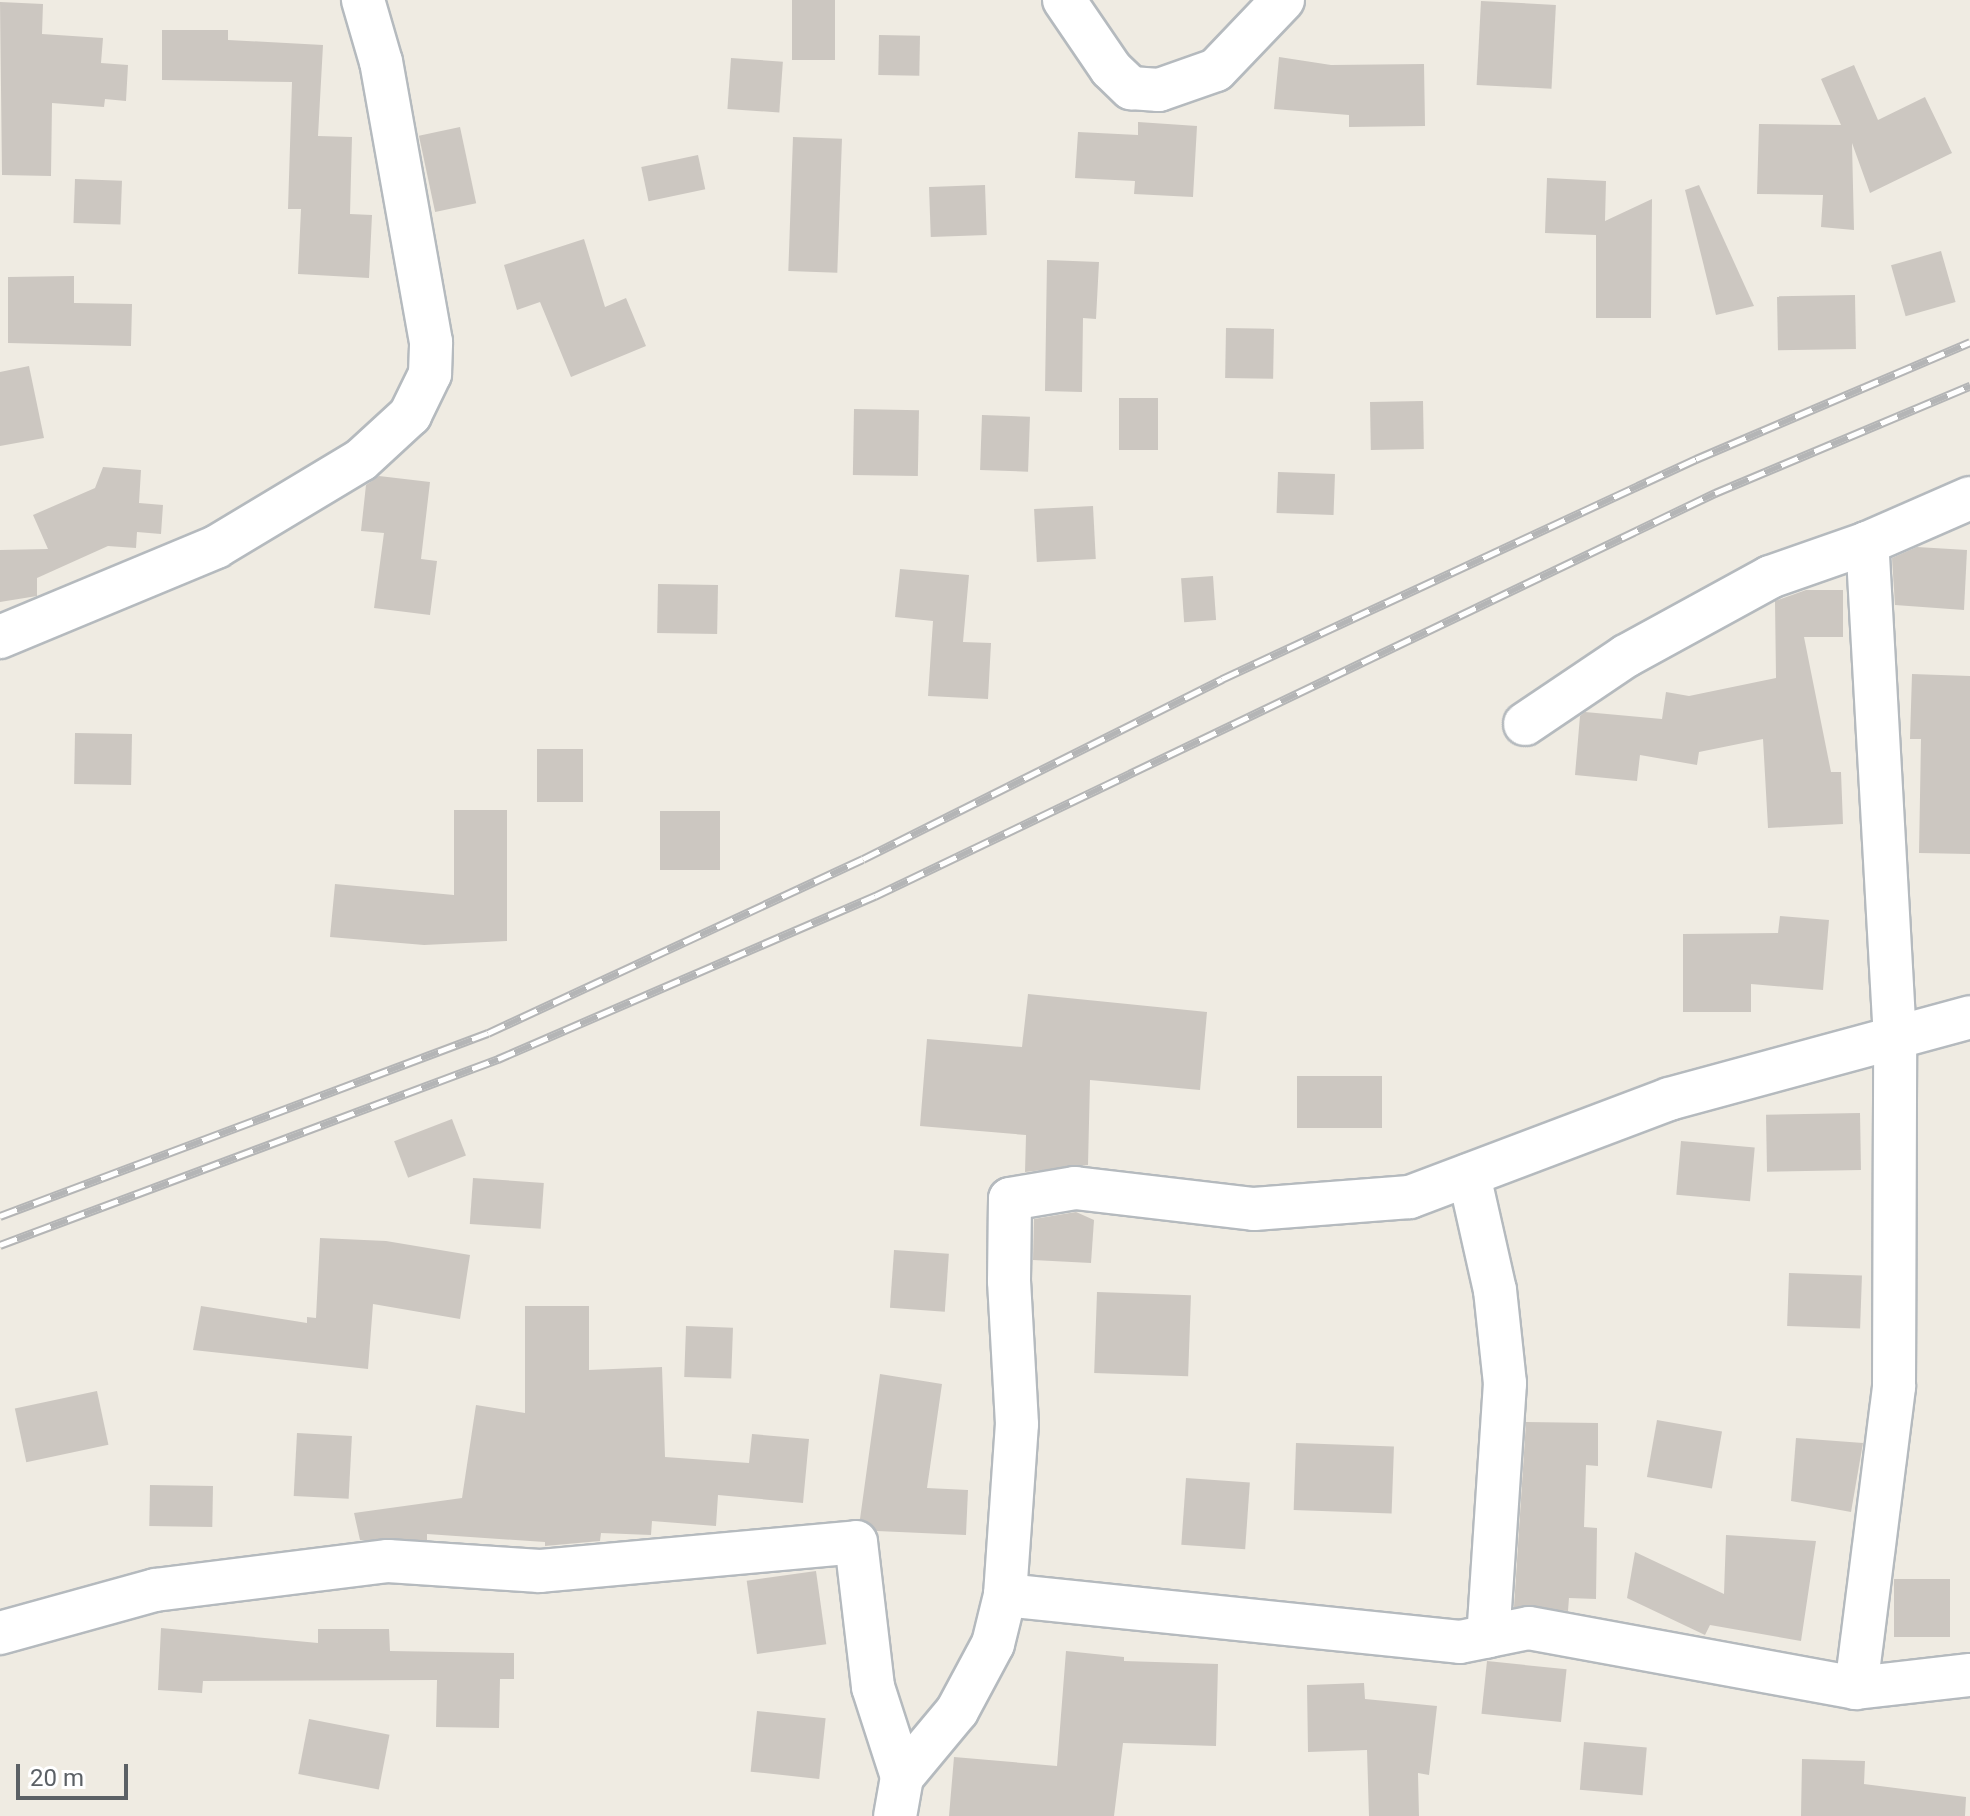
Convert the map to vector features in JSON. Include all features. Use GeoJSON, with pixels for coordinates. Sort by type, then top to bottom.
{"type":"FeatureCollection","features":[{"type":"Feature","properties":{"kind":"street"},"geometry":{"type":"LineString","coordinates":[[0,637],[216,547],[361,460],[410,415],[430,374],[431,342],[412,217],[396,170],[381,62],[363,0]]}},
{"type":"Feature","properties":{"kind":"street"},"geometry":{"type":"LineString","coordinates":[[1064,0],[1111,69],[1131,88],[1159,90],[1216,70],[1283,0]]}},
{"type":"Feature","properties":{"kind":"street"},"geometry":{"type":"LineString","coordinates":[[1525,724],[1626,656],[1770,577],[1867,543],[1970,498]]}},
{"type":"Feature","properties":{"kind":"street"},"geometry":{"type":"LineString","coordinates":[[1856,1688],[1894,1387],[1895,1039],[1867,543]]}},
{"type":"Feature","properties":{"kind":"street"},"geometry":{"type":"LineString","coordinates":[[898,1796],[957,1711],[993,1644],[1005,1595],[1017,1424],[1009,1281],[1010,1199],[1075,1188],[1254,1209],[1328,1207],[1410,1197],[1669,1099],[1970,1017]]}},
{"type":"Feature","properties":{"kind":"street"},"geometry":{"type":"LineString","coordinates":[[1469,1175],[1495,1290],[1505,1383],[1488,1636]]}},
{"type":"Feature","properties":{"kind":"street"},"geometry":{"type":"LineString","coordinates":[[0,1633],[155,1590],[388,1561],[540,1571],[856,1542],[873,1687],[898,1796]]}},
{"type":"Feature","properties":{"kind":"street"},"geometry":{"type":"LineString","coordinates":[[1005,1595],[1460,1642],[1529,1628],[1856,1688],[1970,1675]]}},
{"type":"Feature","properties":{"kind":"building"},"geometry":{"type":"Polygon","coordinates":[[[792,0],[835,0],[835,60],[792,60],[792,0]]]}},
{"type":"Feature","properties":{"kind":"building"},"geometry":{"type":"Polygon","coordinates":[[[1481,1],[1556,5],[1552,89],[1477,85],[1481,1]]]}},
{"type":"Feature","properties":{"kind":"building"},"geometry":{"type":"Polygon","coordinates":[[[0,2],[43,4],[42,34],[103,38],[101,63],[128,65],[126,101],[105,99],[104,107],[52,103],[51,176],[2,175],[0,2]]]}},
{"type":"Feature","properties":{"kind":"building"},"geometry":{"type":"Polygon","coordinates":[[[162,30],[228,30],[228,40],[323,45],[318,136],[352,137],[350,214],[372,215],[369,278],[298,274],[301,209],[288,209],[292,82],[162,80],[162,30]]]}},
{"type":"Feature","properties":{"kind":"building"},"geometry":{"type":"Polygon","coordinates":[[[879,35],[920,36],[919,76],[878,75],[879,35]]]}},
{"type":"Feature","properties":{"kind":"building"},"geometry":{"type":"Polygon","coordinates":[[[1279,57],[1331,65],[1424,64],[1425,126],[1349,127],[1349,115],[1274,109],[1279,57]]]}},
{"type":"Feature","properties":{"kind":"building"},"geometry":{"type":"Polygon","coordinates":[[[731,58],[783,62],[779,113],[727,109],[731,58]]]}},
{"type":"Feature","properties":{"kind":"building"},"geometry":{"type":"Polygon","coordinates":[[[1854,65],[1878,120],[1925,97],[1952,153],[1870,193],[1852,143],[1854,230],[1821,227],[1823,195],[1757,194],[1759,124],[1841,125],[1821,79],[1854,65]]]}},
{"type":"Feature","properties":{"kind":"building"},"geometry":{"type":"Polygon","coordinates":[[[1138,122],[1197,126],[1193,197],[1134,194],[1135,181],[1075,178],[1078,132],[1138,135],[1138,122]]]}},
{"type":"Feature","properties":{"kind":"building"},"geometry":{"type":"Polygon","coordinates":[[[460,127],[476,203],[435,212],[419,136],[460,127]]]}},
{"type":"Feature","properties":{"kind":"building"},"geometry":{"type":"Polygon","coordinates":[[[793,137],[842,139],[837,273],[788,271],[793,137]]]}},
{"type":"Feature","properties":{"kind":"building"},"geometry":{"type":"Polygon","coordinates":[[[698,155],[705,189],[649,201],[641,167],[698,155]]]}},
{"type":"Feature","properties":{"kind":"building"},"geometry":{"type":"Polygon","coordinates":[[[1547,178],[1606,181],[1605,221],[1652,199],[1651,318],[1596,318],[1596,235],[1545,233],[1547,178]]]}},
{"type":"Feature","properties":{"kind":"building"},"geometry":{"type":"Polygon","coordinates":[[[75,179],[122,181],[120,225],[73,223],[75,179]]]}},
{"type":"Feature","properties":{"kind":"building"},"geometry":{"type":"Polygon","coordinates":[[[985,185],[987,235],[931,237],[929,187],[985,185]]]}},
{"type":"Feature","properties":{"kind":"building"},"geometry":{"type":"Polygon","coordinates":[[[1699,185],[1754,306],[1716,315],[1685,190],[1699,185]]]}},
{"type":"Feature","properties":{"kind":"building"},"geometry":{"type":"Polygon","coordinates":[[[584,239],[605,307],[626,298],[646,346],[571,377],[540,302],[517,310],[504,265],[584,239]]]}},
{"type":"Feature","properties":{"kind":"building"},"geometry":{"type":"Polygon","coordinates":[[[1941,251],[1956,302],[1906,316],[1891,265],[1941,251]]]}},
{"type":"Feature","properties":{"kind":"building"},"geometry":{"type":"Polygon","coordinates":[[[1047,260],[1099,262],[1096,319],[1083,318],[1082,392],[1045,391],[1047,260]]]}},
{"type":"Feature","properties":{"kind":"building"},"geometry":{"type":"Polygon","coordinates":[[[74,276],[74,303],[132,304],[131,346],[8,343],[8,277],[74,276]]]}},
{"type":"Feature","properties":{"kind":"building"},"geometry":{"type":"Polygon","coordinates":[[[1855,295],[1856,349],[1778,350],[1777,296],[1855,295]]]}},
{"type":"Feature","properties":{"kind":"building"},"geometry":{"type":"Polygon","coordinates":[[[1226,328],[1274,329],[1273,379],[1225,378],[1226,328]]]}},
{"type":"Feature","properties":{"kind":"building"},"geometry":{"type":"Polygon","coordinates":[[[29,366],[44,438],[0,446],[0,372],[29,366]]]}},
{"type":"Feature","properties":{"kind":"building"},"geometry":{"type":"Polygon","coordinates":[[[1119,398],[1158,398],[1158,450],[1119,450],[1119,398]]]}},
{"type":"Feature","properties":{"kind":"building"},"geometry":{"type":"Polygon","coordinates":[[[1423,401],[1424,449],[1371,450],[1370,402],[1423,401]]]}},
{"type":"Feature","properties":{"kind":"building"},"geometry":{"type":"Polygon","coordinates":[[[854,409],[919,410],[918,476],[853,475],[854,409]]]}},
{"type":"Feature","properties":{"kind":"building"},"geometry":{"type":"Polygon","coordinates":[[[982,415],[1030,417],[1028,472],[980,470],[982,415]]]}},
{"type":"Feature","properties":{"kind":"building"},"geometry":{"type":"Polygon","coordinates":[[[103,467],[141,470],[139,503],[163,505],[161,534],[137,532],[136,548],[108,546],[37,578],[37,596],[0,602],[0,550],[48,549],[33,515],[95,488],[103,467]]]}},
{"type":"Feature","properties":{"kind":"building"},"geometry":{"type":"Polygon","coordinates":[[[1278,472],[1335,474],[1334,515],[1277,513],[1278,472]]]}},
{"type":"Feature","properties":{"kind":"building"},"geometry":{"type":"Polygon","coordinates":[[[379,476],[430,482],[421,559],[437,561],[430,615],[374,608],[384,533],[361,531],[366,485],[379,476]]]}},
{"type":"Feature","properties":{"kind":"building"},"geometry":{"type":"Polygon","coordinates":[[[1093,506],[1096,559],[1037,562],[1034,509],[1093,506]]]}},
{"type":"Feature","properties":{"kind":"building"},"geometry":{"type":"Polygon","coordinates":[[[1917,547],[1967,550],[1964,610],[1895,605],[1892,558],[1917,547]]]}},
{"type":"Feature","properties":{"kind":"building"},"geometry":{"type":"Polygon","coordinates":[[[900,569],[969,575],[963,642],[991,643],[988,699],[928,696],[933,621],[895,617],[900,569]]]}},
{"type":"Feature","properties":{"kind":"building"},"geometry":{"type":"Polygon","coordinates":[[[1213,576],[1216,620],[1184,622],[1181,578],[1213,576]]]}},
{"type":"Feature","properties":{"kind":"building"},"geometry":{"type":"Polygon","coordinates":[[[658,584],[718,585],[717,634],[657,633],[658,584]]]}},
{"type":"Feature","properties":{"kind":"building"},"geometry":{"type":"Polygon","coordinates":[[[1806,590],[1843,590],[1843,637],[1804,637],[1831,772],[1841,772],[1843,824],[1768,828],[1763,739],[1699,752],[1697,765],[1640,755],[1637,781],[1575,775],[1580,716],[1585,712],[1662,719],[1666,692],[1689,696],[1776,678],[1775,601],[1806,590]]]}},
{"type":"Feature","properties":{"kind":"building"},"geometry":{"type":"Polygon","coordinates":[[[1912,674],[1970,676],[1970,854],[1919,853],[1921,739],[1910,739],[1912,674]]]}},
{"type":"Feature","properties":{"kind":"building"},"geometry":{"type":"Polygon","coordinates":[[[75,733],[132,734],[131,785],[74,784],[75,733]]]}},
{"type":"Feature","properties":{"kind":"building"},"geometry":{"type":"Polygon","coordinates":[[[537,749],[583,749],[583,802],[537,802],[537,749]]]}},
{"type":"Feature","properties":{"kind":"building"},"geometry":{"type":"Polygon","coordinates":[[[454,810],[507,810],[507,941],[424,945],[330,937],[335,884],[454,895],[454,810]]]}},
{"type":"Feature","properties":{"kind":"building"},"geometry":{"type":"Polygon","coordinates":[[[660,811],[720,811],[720,870],[660,870],[660,811]]]}},
{"type":"Feature","properties":{"kind":"building"},"geometry":{"type":"Polygon","coordinates":[[[1780,916],[1829,920],[1823,990],[1751,984],[1751,1012],[1683,1012],[1683,934],[1778,933],[1780,916]]]}},
{"type":"Feature","properties":{"kind":"building"},"geometry":{"type":"Polygon","coordinates":[[[1028,994],[1207,1012],[1200,1090],[1090,1080],[1088,1165],[1025,1172],[1026,1135],[920,1126],[927,1039],[1022,1047],[1028,994]]]}},
{"type":"Feature","properties":{"kind":"building"},"geometry":{"type":"Polygon","coordinates":[[[1297,1076],[1382,1076],[1382,1128],[1297,1128],[1297,1076]]]}},
{"type":"Feature","properties":{"kind":"building"},"geometry":{"type":"Polygon","coordinates":[[[1860,1113],[1861,1170],[1767,1172],[1766,1115],[1860,1113]]]}},
{"type":"Feature","properties":{"kind":"building"},"geometry":{"type":"Polygon","coordinates":[[[452,1119],[466,1155],[408,1178],[394,1141],[452,1119]]]}},
{"type":"Feature","properties":{"kind":"building"},"geometry":{"type":"Polygon","coordinates":[[[1681,1141],[1755,1147],[1750,1201],[1676,1195],[1681,1141]]]}},
{"type":"Feature","properties":{"kind":"building"},"geometry":{"type":"Polygon","coordinates":[[[473,1178],[544,1183],[541,1229],[470,1224],[473,1178]]]}},
{"type":"Feature","properties":{"kind":"building"},"geometry":{"type":"Polygon","coordinates":[[[1076,1212],[1094,1220],[1091,1263],[1033,1260],[1034,1219],[1076,1212]]]}},
{"type":"Feature","properties":{"kind":"building"},"geometry":{"type":"Polygon","coordinates":[[[320,1238],[386,1241],[470,1255],[460,1319],[373,1304],[368,1369],[193,1350],[201,1306],[307,1323],[307,1317],[316,1318],[320,1238]]]}},
{"type":"Feature","properties":{"kind":"building"},"geometry":{"type":"Polygon","coordinates":[[[894,1250],[949,1254],[945,1312],[890,1308],[894,1250]]]}},
{"type":"Feature","properties":{"kind":"building"},"geometry":{"type":"Polygon","coordinates":[[[1789,1273],[1862,1276],[1860,1329],[1787,1326],[1789,1273]]]}},
{"type":"Feature","properties":{"kind":"building"},"geometry":{"type":"Polygon","coordinates":[[[1097,1292],[1191,1295],[1188,1376],[1094,1373],[1097,1292]]]}},
{"type":"Feature","properties":{"kind":"building"},"geometry":{"type":"Polygon","coordinates":[[[525,1306],[589,1306],[589,1370],[662,1367],[665,1457],[749,1463],[752,1434],[809,1439],[803,1503],[718,1495],[716,1526],[652,1521],[651,1535],[601,1533],[600,1541],[545,1546],[545,1542],[427,1534],[427,1540],[360,1540],[354,1513],[462,1498],[476,1405],[525,1413],[525,1306]]]}},
{"type":"Feature","properties":{"kind":"building"},"geometry":{"type":"Polygon","coordinates":[[[686,1326],[733,1328],[731,1379],[684,1377],[686,1326]]]}},
{"type":"Feature","properties":{"kind":"building"},"geometry":{"type":"Polygon","coordinates":[[[880,1374],[942,1384],[927,1488],[968,1490],[966,1535],[877,1531],[860,1519],[880,1374]]]}},
{"type":"Feature","properties":{"kind":"building"},"geometry":{"type":"Polygon","coordinates":[[[97,1391],[108,1445],[26,1462],[15,1408],[97,1391]]]}},
{"type":"Feature","properties":{"kind":"building"},"geometry":{"type":"Polygon","coordinates":[[[1657,1420],[1722,1431],[1712,1489],[1647,1477],[1657,1420]]]}},
{"type":"Feature","properties":{"kind":"building"},"geometry":{"type":"Polygon","coordinates":[[[1526,1422],[1598,1423],[1598,1466],[1586,1465],[1584,1527],[1597,1528],[1596,1599],[1569,1598],[1568,1611],[1514,1607],[1526,1422]]]}},
{"type":"Feature","properties":{"kind":"building"},"geometry":{"type":"Polygon","coordinates":[[[297,1433],[352,1436],[349,1499],[294,1496],[297,1433]]]}},
{"type":"Feature","properties":{"kind":"building"},"geometry":{"type":"Polygon","coordinates":[[[1796,1438],[1863,1443],[1851,1512],[1791,1501],[1796,1438]]]}},
{"type":"Feature","properties":{"kind":"building"},"geometry":{"type":"Polygon","coordinates":[[[1296,1443],[1394,1446],[1392,1513],[1294,1510],[1296,1443]]]}},
{"type":"Feature","properties":{"kind":"building"},"geometry":{"type":"Polygon","coordinates":[[[1186,1478],[1250,1482],[1245,1549],[1181,1545],[1186,1478]]]}},
{"type":"Feature","properties":{"kind":"building"},"geometry":{"type":"Polygon","coordinates":[[[150,1485],[213,1486],[212,1527],[149,1526],[150,1485]]]}},
{"type":"Feature","properties":{"kind":"building"},"geometry":{"type":"Polygon","coordinates":[[[1726,1535],[1816,1541],[1801,1641],[1710,1625],[1705,1635],[1627,1598],[1635,1552],[1724,1594],[1726,1535]]]}},
{"type":"Feature","properties":{"kind":"building"},"geometry":{"type":"Polygon","coordinates":[[[816,1571],[826,1644],[757,1654],[747,1581],[816,1571]]]}},
{"type":"Feature","properties":{"kind":"building"},"geometry":{"type":"Polygon","coordinates":[[[1894,1579],[1950,1579],[1950,1637],[1894,1637],[1894,1579]]]}},
{"type":"Feature","properties":{"kind":"building"},"geometry":{"type":"Polygon","coordinates":[[[161,1628],[318,1643],[318,1629],[389,1629],[390,1651],[514,1653],[514,1679],[500,1679],[499,1728],[436,1727],[437,1680],[203,1681],[202,1693],[158,1690],[161,1628]]]}},
{"type":"Feature","properties":{"kind":"building"},"geometry":{"type":"Polygon","coordinates":[[[1066,1651],[1124,1657],[1124,1661],[1218,1664],[1216,1746],[1123,1743],[1114,1816],[949,1816],[954,1757],[1057,1766],[1066,1651]]]}},
{"type":"Feature","properties":{"kind":"building"},"geometry":{"type":"Polygon","coordinates":[[[1487,1661],[1567,1669],[1561,1722],[1481,1714],[1487,1661]]]}},
{"type":"Feature","properties":{"kind":"building"},"geometry":{"type":"Polygon","coordinates":[[[1364,1683],[1365,1699],[1437,1706],[1429,1775],[1418,1773],[1419,1816],[1369,1816],[1367,1750],[1308,1752],[1307,1685],[1364,1683]]]}},
{"type":"Feature","properties":{"kind":"building"},"geometry":{"type":"Polygon","coordinates":[[[757,1711],[826,1718],[819,1779],[751,1772],[757,1711]]]}},
{"type":"Feature","properties":{"kind":"building"},"geometry":{"type":"Polygon","coordinates":[[[309,1719],[389,1735],[379,1790],[298,1774],[309,1719]]]}},
{"type":"Feature","properties":{"kind":"building"},"geometry":{"type":"Polygon","coordinates":[[[1584,1742],[1647,1747],[1643,1795],[1580,1790],[1584,1742]]]}},
{"type":"Feature","properties":{"kind":"building"},"geometry":{"type":"Polygon","coordinates":[[[1802,1759],[1865,1761],[1864,1784],[1966,1797],[1965,1816],[1801,1816],[1802,1759]]]}},
{"type":"Feature","properties":{"kind":"railway"},"geometry":{"type":"LineString","coordinates":[[0,1216],[488,1033],[863,859],[1222,679],[1696,459],[1970,342]]}},
{"type":"Feature","properties":{"kind":"railway"},"geometry":{"type":"LineString","coordinates":[[0,1245],[498,1059],[875,896],[1715,493],[1970,386]]}}]}
